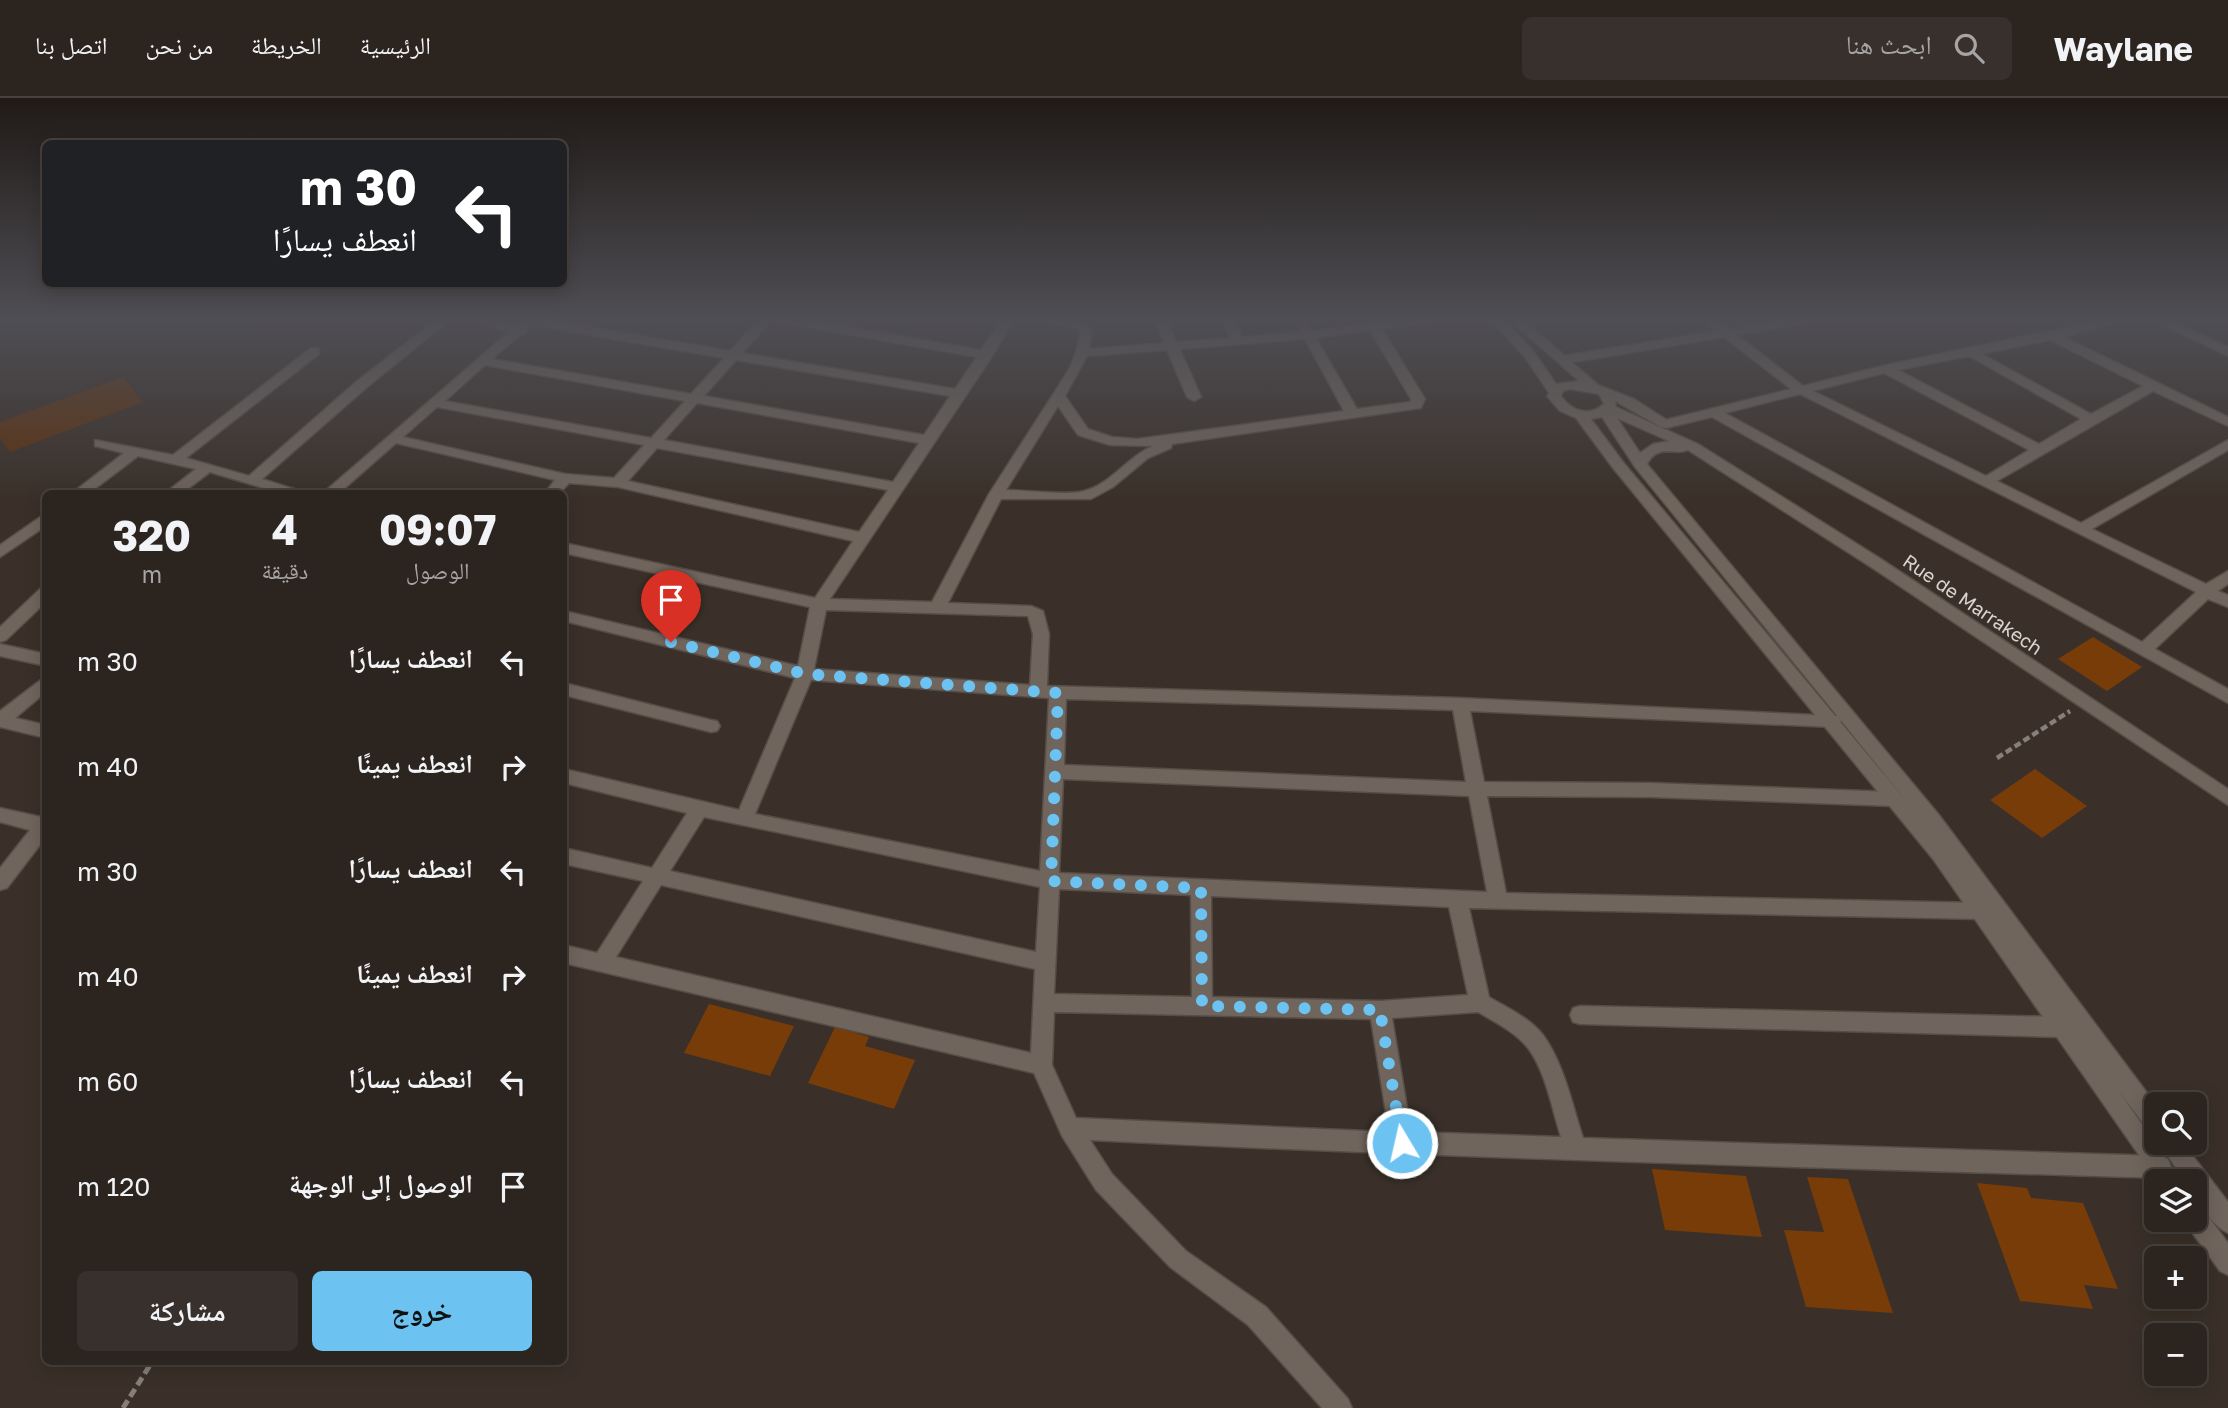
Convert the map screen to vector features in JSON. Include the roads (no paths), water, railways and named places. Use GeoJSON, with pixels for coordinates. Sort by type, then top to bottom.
{"type":"FeatureCollection","features":[{"type":"Feature","properties":{"kind":"street"},"geometry":{"type":"LineString","coordinates":[[175,460],[279,379]]}},
{"type":"Feature","properties":{"kind":"street"},"geometry":{"type":"LineString","coordinates":[[251,481],[368,379]]}},
{"type":"Feature","properties":{"kind":"street"},"geometry":{"type":"LineString","coordinates":[[333,490],[462,379]]}},
{"type":"Feature","properties":{"kind":"street"},"geometry":{"type":"LineString","coordinates":[[581,379],[928,440]]}},
{"type":"Feature","properties":{"kind":"street"},"geometry":{"type":"LineString","coordinates":[[618,484],[712,379]]}},
{"type":"Feature","properties":{"kind":"street"},"geometry":{"type":"LineString","coordinates":[[870,379],[958,394]]}},
{"type":"Feature","properties":{"kind":"street"},"geometry":{"type":"LineString","coordinates":[[744,819],[805,674],[819,604],[969,379]]}},
{"type":"Feature","properties":{"kind":"street"},"geometry":{"type":"LineString","coordinates":[[937,608],[996,494],[1067,379]]}},
{"type":"Feature","properties":{"kind":"street"},"geometry":{"type":"LineString","coordinates":[[1186,379],[1194,397]]}},
{"type":"Feature","properties":{"kind":"street"},"geometry":{"type":"LineString","coordinates":[[1333,379],[1352,414]]}},
{"type":"Feature","properties":{"kind":"street"},"geometry":{"type":"LineString","coordinates":[[1058,396],[1083,432],[1093,437],[1137,443],[1406,408],[1416,405],[1418,399],[1406,379]]}},
{"type":"Feature","properties":{"kind":"street"},"geometry":{"type":"LineString","coordinates":[[1546,379],[1555,392],[1555,401],[1581,415],[1595,415],[1603,400]]}},
{"type":"Feature","properties":{"kind":"street","name":"Rue de Marrakech"},"geometry":{"type":"LineString","coordinates":[[1582,379],[1603,400],[1693,447],[1876,563],[2228,798]]}},
{"type":"Feature","properties":{"kind":"street"},"geometry":{"type":"LineString","coordinates":[[1787,379],[1800,389],[1984,483],[2228,602]]}},
{"type":"Feature","properties":{"kind":"street"},"geometry":{"type":"LineString","coordinates":[[1666,424],[1842,379]]}},
{"type":"Feature","properties":{"kind":"street"},"geometry":{"type":"LineString","coordinates":[[1905,379],[2039,450]]}},
{"type":"Feature","properties":{"kind":"street"},"geometry":{"type":"LineString","coordinates":[[2020,379],[2091,419]]}},
{"type":"Feature","properties":{"kind":"street"},"geometry":{"type":"LineString","coordinates":[[2138,379],[2228,422]]}},
{"type":"Feature","properties":{"kind":"street"},"geometry":{"type":"LineString","coordinates":[[1555,392],[1569,384],[1603,400],[1640,464],[1933,820],[2144,1107]]}},
{"type":"Feature","properties":{"kind":"street"},"geometry":{"type":"LineString","coordinates":[[1984,483],[2152,386]]}},
{"type":"Feature","properties":{"kind":"street","name":"Rue de Marrakech"},"geometry":{"type":"LineString","coordinates":[[1603,400],[1646,412],[1666,424],[1693,447]]}},
{"type":"Feature","properties":{"kind":"street"},"geometry":{"type":"LineString","coordinates":[[436,403],[896,487]]}},
{"type":"Feature","properties":{"kind":"street"},"geometry":{"type":"LineString","coordinates":[[1715,413],[2228,697]]}},
{"type":"Feature","properties":{"kind":"street"},"geometry":{"type":"LineString","coordinates":[[1581,415],[1618,465],[1940,854],[2161,1169]]}},
{"type":"Feature","properties":{"kind":"street"},"geometry":{"type":"LineString","coordinates":[[394,439],[565,478],[618,484],[862,538]]}},
{"type":"Feature","properties":{"kind":"street"},"geometry":{"type":"LineString","coordinates":[[996,494],[1086,496],[1108,484],[1143,455],[1179,439]]}},
{"type":"Feature","properties":{"kind":"street"},"geometry":{"type":"LineString","coordinates":[[100,443],[208,467],[272,490]]}},
{"type":"Feature","properties":{"kind":"street"},"geometry":{"type":"LineString","coordinates":[[2079,530],[2228,444]]}},
{"type":"Feature","properties":{"kind":"street"},"geometry":{"type":"LineString","coordinates":[[1640,464],[1645,452],[1661,446],[1678,447],[1710,458]]}},
{"type":"Feature","properties":{"kind":"street"},"geometry":{"type":"LineString","coordinates":[[83,490],[135,451]]}},
{"type":"Feature","properties":{"kind":"street"},"geometry":{"type":"LineString","coordinates":[[176,490],[208,467]]}},
{"type":"Feature","properties":{"kind":"street"},"geometry":{"type":"LineString","coordinates":[[554,490],[565,478]]}},
{"type":"Feature","properties":{"kind":"street"},"geometry":{"type":"LineString","coordinates":[[0,552],[42,521]]}},
{"type":"Feature","properties":{"kind":"street"},"geometry":{"type":"LineString","coordinates":[[567,549],[819,604],[1019,610],[1037,615],[1041,634],[1038,691]]}},
{"type":"Feature","properties":{"kind":"street"},"geometry":{"type":"LineString","coordinates":[[2144,650],[2207,591],[2228,576]]}},
{"type":"Feature","properties":{"kind":"street"},"geometry":{"type":"LineString","coordinates":[[0,636],[42,596]]}},
{"type":"Feature","properties":{"kind":"street"},"geometry":{"type":"LineString","coordinates":[[567,616],[805,674],[1058,693],[1460,704],[1832,721]]}},
{"type":"Feature","properties":{"kind":"street"},"geometry":{"type":"LineString","coordinates":[[0,650],[42,659]]}},
{"type":"Feature","properties":{"kind":"street"},"geometry":{"type":"LineString","coordinates":[[0,721],[42,685]]}},
{"type":"Feature","properties":{"kind":"street"},"geometry":{"type":"LineString","coordinates":[[567,690],[711,726]]}},
{"type":"Feature","properties":{"kind":"street"},"geometry":{"type":"LineString","coordinates":[[1058,693],[1041,1065],[1070,1128],[1104,1182],[1178,1259],[1257,1316],[1339,1408]]}},
{"type":"Feature","properties":{"kind":"street"},"geometry":{"type":"LineString","coordinates":[[1460,704],[1498,901]]}},
{"type":"Feature","properties":{"kind":"street"},"geometry":{"type":"LineString","coordinates":[[0,721],[42,731]]}},
{"type":"Feature","properties":{"kind":"street"},"geometry":{"type":"LineString","coordinates":[[1055,772],[1478,789],[1650,790],[1893,799]]}},
{"type":"Feature","properties":{"kind":"street"},"geometry":{"type":"LineString","coordinates":[[567,777],[744,819],[1051,881],[1498,901],[1981,911]]}},
{"type":"Feature","properties":{"kind":"street"},"geometry":{"type":"LineString","coordinates":[[601,964],[700,808]]}},
{"type":"Feature","properties":{"kind":"street"},"geometry":{"type":"LineString","coordinates":[[0,815],[42,824]]}},
{"type":"Feature","properties":{"kind":"street"},"geometry":{"type":"LineString","coordinates":[[0,882],[42,829]]}},
{"type":"Feature","properties":{"kind":"street"},"geometry":{"type":"LineString","coordinates":[[567,857],[1047,963]]}},
{"type":"Feature","properties":{"kind":"street"},"geometry":{"type":"LineString","coordinates":[[1201,888],[1202,1006]]}},
{"type":"Feature","properties":{"kind":"street"},"geometry":{"type":"LineString","coordinates":[[1457,899],[1480,1003]]}},
{"type":"Feature","properties":{"kind":"street"},"geometry":{"type":"LineString","coordinates":[[567,955],[1041,1065]]}},
{"type":"Feature","properties":{"kind":"street"},"geometry":{"type":"LineString","coordinates":[[1045,1003],[1380,1010],[1480,1003],[1515,1023],[1535,1041],[1549,1067],[1576,1149]]}},
{"type":"Feature","properties":{"kind":"street"},"geometry":{"type":"LineString","coordinates":[[1380,1010],[1402,1143]]}},
{"type":"Feature","properties":{"kind":"street"},"geometry":{"type":"LineString","coordinates":[[1580,1015],[2060,1027]]}},
{"type":"Feature","properties":{"kind":"street"},"geometry":{"type":"LineString","coordinates":[[1070,1128],[2144,1173]]}},
{"type":"Feature","properties":{"kind":"street"},"geometry":{"type":"LineString","coordinates":[[2179,1155],[2228,1221]]}},
{"type":"Feature","properties":{"kind":"street"},"geometry":{"type":"LineString","coordinates":[[2206,1232],[2228,1263]]}}]}
